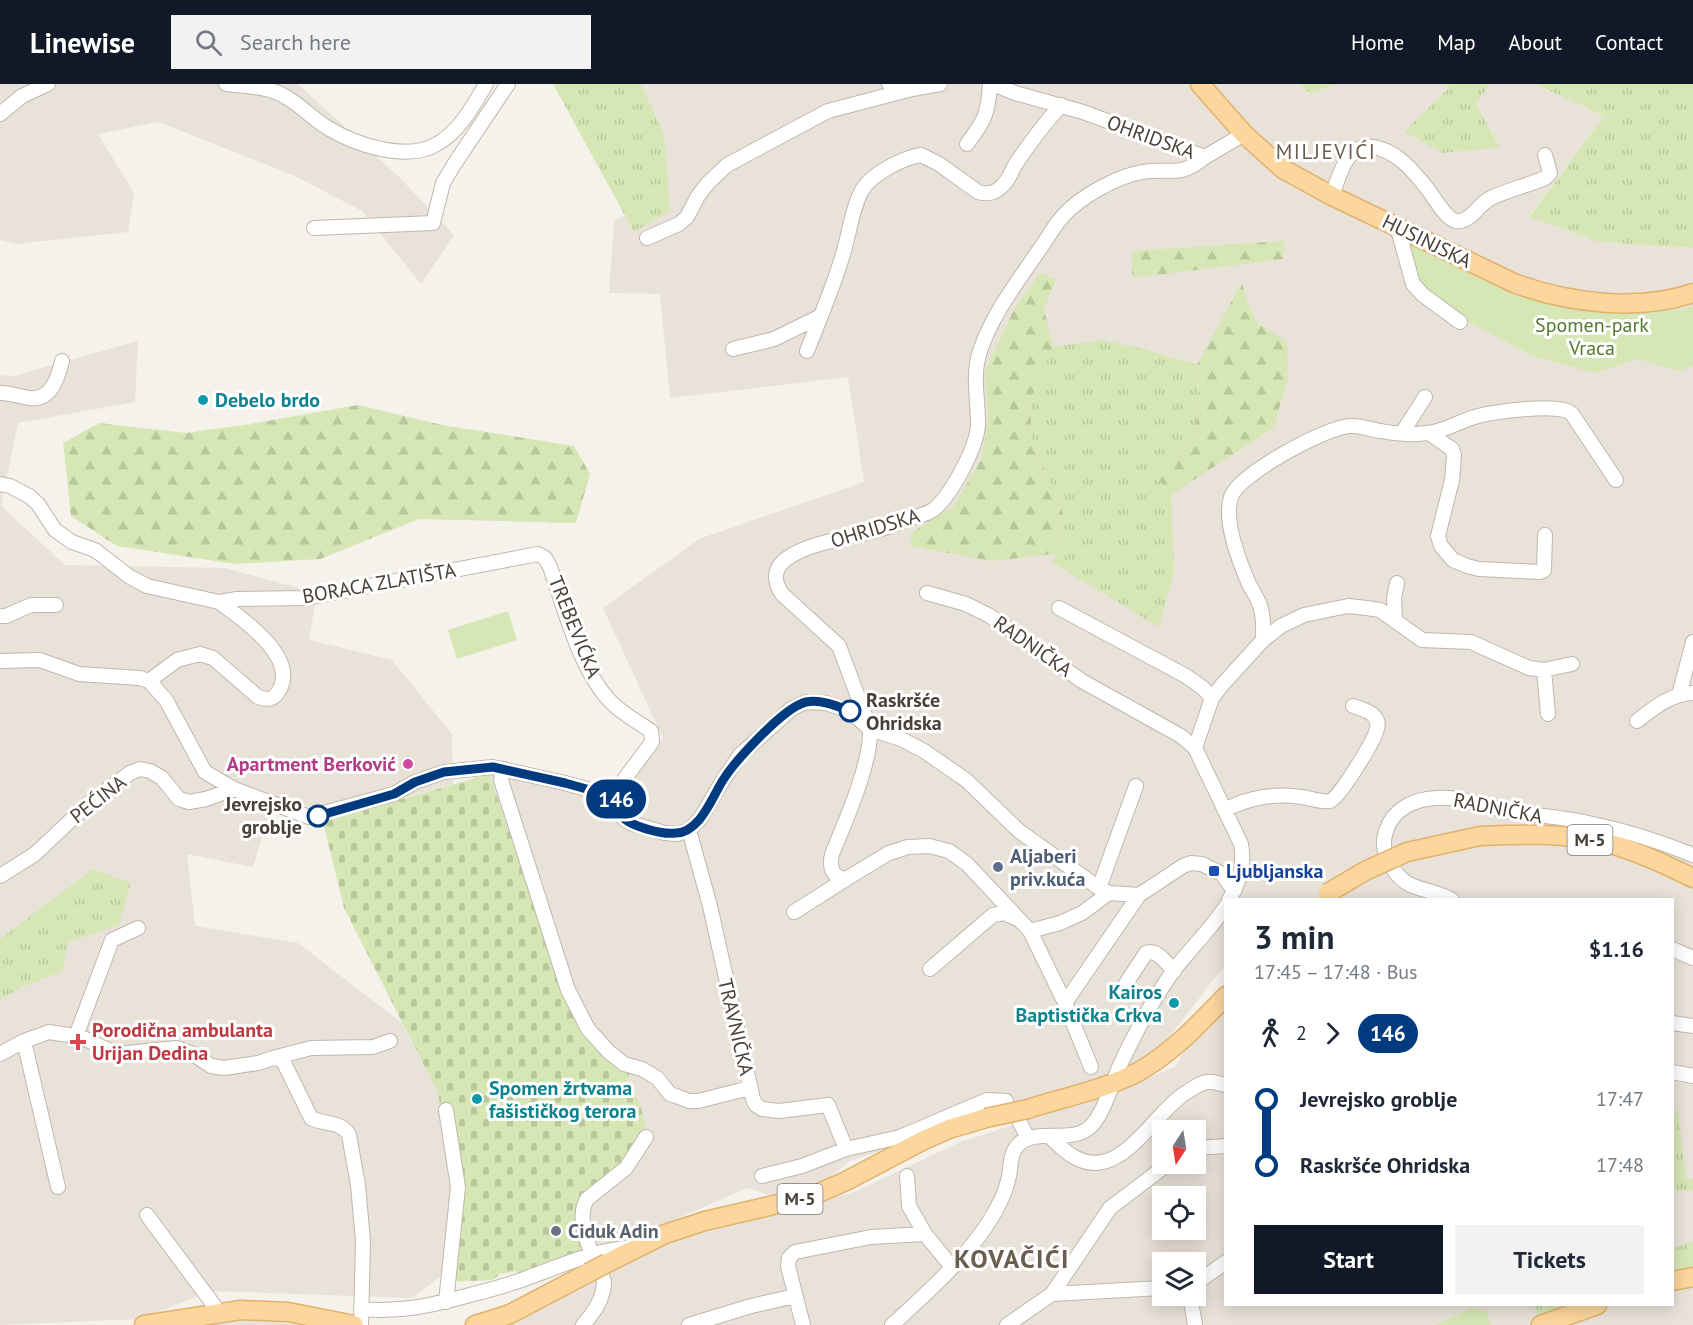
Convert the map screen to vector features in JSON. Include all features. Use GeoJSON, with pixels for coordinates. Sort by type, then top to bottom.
{"type":"FeatureCollection","features":[{"type":"Feature","properties":{"kind":"main road","name":"HUSINJSKA"},"geometry":{"type":"LineString","coordinates":[[1200,84],[1244,134],[1283,169],[1332,196],[1514,282],[1566,298],[1612,303],[1671,300],[1693,293]]}},
{"type":"Feature","properties":{"kind":"main road","name":"M-5"},"geometry":{"type":"LineString","coordinates":[[1325,897],[1365,871],[1407,852],[1480,836],[1541,834],[1604,842],[1654,859],[1693,878]]}},
{"type":"Feature","properties":{"kind":"main road","name":"M-5"},"geometry":{"type":"LineString","coordinates":[[475,1325],[510,1314],[588,1273],[599,1258],[638,1247],[665,1234],[705,1221],[812,1196],[949,1129],[986,1118],[1023,1114],[1137,1072],[1160,1058],[1199,1024],[1224,998]]}},
{"type":"Feature","properties":{"kind":"main road"},"geometry":{"type":"LineString","coordinates":[[1674,1281],[1693,1277]]}},
{"type":"Feature","properties":{"kind":"main road"},"geometry":{"type":"LineString","coordinates":[[1541,1325],[1594,1306]]}},
{"type":"Feature","properties":{"kind":"main road"},"geometry":{"type":"LineString","coordinates":[[144,1325],[241,1310],[358,1317]]}},
{"type":"Feature","properties":{"kind":"street"},"geometry":{"type":"LineString","coordinates":[[0,114],[22,96],[48,84]]}},
{"type":"Feature","properties":{"kind":"street"},"geometry":{"type":"LineString","coordinates":[[226,84],[276,92],[326,127],[350,140],[385,150],[416,150],[436,145],[456,128],[472,108],[486,84]]}},
{"type":"Feature","properties":{"kind":"street"},"geometry":{"type":"LineString","coordinates":[[314,228],[433,224],[443,183],[508,84]]}},
{"type":"Feature","properties":{"kind":"street"},"geometry":{"type":"LineString","coordinates":[[889,84],[912,89]]}},
{"type":"Feature","properties":{"kind":"street"},"geometry":{"type":"LineString","coordinates":[[647,238],[678,224],[687,217],[708,183],[727,165],[828,111],[940,84]]}},
{"type":"Feature","properties":{"kind":"street"},"geometry":{"type":"LineString","coordinates":[[967,144],[983,123],[988,108],[991,84]]}},
{"type":"Feature","properties":{"kind":"street","name":"OHRIDSKA"},"geometry":{"type":"LineString","coordinates":[[991,84],[1014,93],[1083,112],[1205,157]]}},
{"type":"Feature","properties":{"kind":"street"},"geometry":{"type":"LineString","coordinates":[[807,351],[843,256],[864,186],[894,165],[921,155],[939,164],[978,192],[984,194],[995,192],[1005,184],[1043,125],[1061,105]]}},
{"type":"Feature","properties":{"kind":"street","name":"OHRIDSKA"},"geometry":{"type":"LineString","coordinates":[[870,729],[839,646],[782,594],[777,587],[775,576],[779,566],[804,549],[879,530],[932,511],[945,498],[975,438],[978,424],[975,370],[991,325],[1063,216],[1083,197],[1110,184],[1141,172],[1192,168],[1205,157],[1244,134]]}},
{"type":"Feature","properties":{"kind":"street"},"geometry":{"type":"LineString","coordinates":[[1332,196],[1348,156],[1356,149],[1375,147],[1402,160],[1447,216],[1458,221],[1470,217],[1487,200],[1545,178],[1550,173],[1545,155]]}},
{"type":"Feature","properties":{"kind":"street"},"geometry":{"type":"LineString","coordinates":[[1397,226],[1413,284],[1423,295],[1460,322]]}},
{"type":"Feature","properties":{"kind":"street"},"geometry":{"type":"LineString","coordinates":[[734,348],[774,339],[821,316]]}},
{"type":"Feature","properties":{"kind":"street"},"geometry":{"type":"LineString","coordinates":[[0,393],[38,398],[49,393],[62,361]]}},
{"type":"Feature","properties":{"kind":"street"},"geometry":{"type":"LineString","coordinates":[[1402,433],[1425,397]]}},
{"type":"Feature","properties":{"kind":"street"},"geometry":{"type":"LineString","coordinates":[[1263,640],[1264,622],[1261,608],[1248,581],[1229,521],[1232,495],[1242,482],[1274,459],[1301,444],[1347,426],[1402,433],[1429,433],[1479,416],[1524,409],[1565,409],[1572,414],[1616,480]]}},
{"type":"Feature","properties":{"kind":"street"},"geometry":{"type":"LineString","coordinates":[[1429,433],[1447,444],[1454,456],[1452,480],[1438,536],[1440,546],[1453,560],[1479,569],[1540,572],[1544,570],[1545,565],[1545,535]]}},
{"type":"Feature","properties":{"kind":"street","name":"BORACA ZLATIŠTA"},"geometry":{"type":"LineString","coordinates":[[0,484],[10,486],[29,496],[38,504],[55,530],[72,542],[95,550],[130,577],[147,585],[219,602],[253,626],[277,654],[283,680],[274,697],[267,700],[258,698],[213,658],[200,654],[177,660],[149,681]]}},
{"type":"Feature","properties":{"kind":"street","name":"BORACA ZLATIŠTA"},"geometry":{"type":"LineString","coordinates":[[219,602],[237,599],[307,597],[538,554]]}},
{"type":"Feature","properties":{"kind":"street","name":"TREBEVIĆKA"},"geometry":{"type":"LineString","coordinates":[[538,554],[545,558],[550,567],[583,657],[598,684],[610,701],[651,731],[653,736],[652,742],[624,777],[615,797]]}},
{"type":"Feature","properties":{"kind":"street"},"geometry":{"type":"LineString","coordinates":[[1395,619],[1394,598],[1397,583]]}},
{"type":"Feature","properties":{"kind":"street","name":"RADNIČKA"},"geometry":{"type":"LineString","coordinates":[[927,593],[966,604],[990,616],[1082,681],[1181,736],[1195,748]]}},
{"type":"Feature","properties":{"kind":"street"},"geometry":{"type":"LineString","coordinates":[[0,616],[6,616],[31,605],[56,605]]}},
{"type":"Feature","properties":{"kind":"street"},"geometry":{"type":"LineString","coordinates":[[1232,896],[1244,857],[1239,836],[1195,748],[1212,698],[1251,652],[1281,626],[1304,615],[1348,606],[1380,610],[1422,640],[1471,642],[1530,668],[1544,670],[1572,664]]}},
{"type":"Feature","properties":{"kind":"street"},"geometry":{"type":"LineString","coordinates":[[1059,608],[1186,676],[1203,688],[1212,698]]}},
{"type":"Feature","properties":{"kind":"street"},"geometry":{"type":"LineString","coordinates":[[1637,721],[1659,704],[1686,694],[1693,642]]}},
{"type":"Feature","properties":{"kind":"street"},"geometry":{"type":"LineString","coordinates":[[0,661],[40,660],[79,674],[140,678],[149,681],[166,700],[205,772],[234,789],[309,817],[394,794],[415,782],[444,772],[493,767],[615,797],[621,816],[630,823],[677,834],[689,830],[700,819],[740,755],[778,721],[800,704],[815,702],[833,705],[850,711],[870,729],[901,739],[924,751],[966,780],[1019,831],[1104,891],[1139,895]]}},
{"type":"Feature","properties":{"kind":"street"},"geometry":{"type":"LineString","coordinates":[[1544,670],[1548,714]]}},
{"type":"Feature","properties":{"kind":"street"},"geometry":{"type":"LineString","coordinates":[[1226,810],[1244,801],[1282,794],[1326,802],[1333,800],[1353,773],[1377,731],[1378,722],[1374,716],[1353,706]]}},
{"type":"Feature","properties":{"kind":"street"},"geometry":{"type":"LineString","coordinates":[[846,879],[833,873],[830,861],[866,761],[871,739],[870,729]]}},
{"type":"Feature","properties":{"kind":"street","name":"PEĆINA"},"geometry":{"type":"LineString","coordinates":[[0,876],[35,854],[89,803],[130,773],[140,769],[162,777],[179,799],[189,802],[206,799],[234,789]]}},
{"type":"Feature","properties":{"kind":"street"},"geometry":{"type":"LineString","coordinates":[[504,769],[501,780],[568,990],[588,1029],[609,1052],[624,1064],[642,1069],[657,1078],[670,1094],[689,1101],[698,1101],[750,1088]]}},
{"type":"Feature","properties":{"kind":"street"},"geometry":{"type":"LineString","coordinates":[[930,969],[996,913],[1009,914],[1026,926],[1060,923],[1082,913],[1104,891],[1136,786]]}},
{"type":"Feature","properties":{"kind":"street","name":"RADNIČKA"},"geometry":{"type":"LineString","coordinates":[[1448,898],[1402,881],[1393,872],[1382,847],[1391,821],[1398,811],[1413,802],[1436,798],[1472,801],[1503,810],[1592,823],[1665,844],[1693,855]]}},
{"type":"Feature","properties":{"kind":"street","name":"TRAVNIČKA"},"geometry":{"type":"LineString","coordinates":[[689,830],[710,906],[750,1088],[756,1105],[762,1109],[778,1111],[828,1105],[846,1149]]}},
{"type":"Feature","properties":{"kind":"street"},"geometry":{"type":"LineString","coordinates":[[794,912],[889,853],[908,847],[929,846],[949,851],[967,864],[1026,926],[1065,1003],[1091,1067]]}},
{"type":"Feature","properties":{"kind":"street"},"geometry":{"type":"LineString","coordinates":[[1065,1003],[1139,895],[1183,866],[1191,863],[1202,864],[1222,873],[1232,896]]}},
{"type":"Feature","properties":{"kind":"street"},"geometry":{"type":"LineString","coordinates":[[892,1325],[952,1267],[994,1213],[1009,1179],[1018,1144],[1028,1138],[1080,1132],[1090,1127],[1096,1119],[1141,1024],[1174,971],[1224,909]]}},
{"type":"Feature","properties":{"kind":"street"},"geometry":{"type":"LineString","coordinates":[[76,1036],[112,940],[138,928]]}},
{"type":"Feature","properties":{"kind":"street"},"geometry":{"type":"LineString","coordinates":[[1674,951],[1693,958]]}},
{"type":"Feature","properties":{"kind":"street"},"geometry":{"type":"LineString","coordinates":[[1121,991],[1146,953],[1156,953],[1174,971]]}},
{"type":"Feature","properties":{"kind":"street"},"geometry":{"type":"LineString","coordinates":[[1674,1023],[1693,1026]]}},
{"type":"Feature","properties":{"kind":"street"},"geometry":{"type":"LineString","coordinates":[[0,1054],[24,1041],[49,1032],[76,1036],[117,1054],[177,1048],[193,1054],[211,1066],[224,1068],[258,1063],[311,1048],[373,1047],[390,1041]]}},
{"type":"Feature","properties":{"kind":"street"},"geometry":{"type":"LineString","coordinates":[[24,1041],[58,1187]]}},
{"type":"Feature","properties":{"kind":"street"},"geometry":{"type":"LineString","coordinates":[[273,1058],[284,1063],[311,1118],[337,1124],[349,1135],[358,1185],[363,1240],[358,1317],[361,1325]]}},
{"type":"Feature","properties":{"kind":"street"},"geometry":{"type":"LineString","coordinates":[[1674,1072],[1693,1076]]}},
{"type":"Feature","properties":{"kind":"street"},"geometry":{"type":"LineString","coordinates":[[1050,1137],[1072,1156],[1098,1164],[1107,1162],[1117,1158],[1137,1140],[1177,1098],[1206,1082],[1224,1085]]}},
{"type":"Feature","properties":{"kind":"street"},"geometry":{"type":"LineString","coordinates":[[762,1176],[802,1166],[846,1149],[900,1137],[987,1100],[1006,1101]]}},
{"type":"Feature","properties":{"kind":"street"},"geometry":{"type":"LineString","coordinates":[[446,1110],[459,1187],[446,1302]]}},
{"type":"Feature","properties":{"kind":"street"},"geometry":{"type":"LineString","coordinates":[[1023,1114],[1028,1138]]}},
{"type":"Feature","properties":{"kind":"street"},"geometry":{"type":"LineString","coordinates":[[583,1325],[597,1308],[604,1289],[604,1281],[599,1258],[583,1222],[583,1206],[587,1199],[626,1168],[646,1137]]}},
{"type":"Feature","properties":{"kind":"street"},"geometry":{"type":"LineString","coordinates":[[1206,1147],[1224,1146]]}},
{"type":"Feature","properties":{"kind":"street"},"geometry":{"type":"LineString","coordinates":[[1007,1325],[1052,1294],[1110,1208],[1155,1174]]}},
{"type":"Feature","properties":{"kind":"street"},"geometry":{"type":"LineString","coordinates":[[907,1176],[909,1206],[925,1234],[952,1267]]}},
{"type":"Feature","properties":{"kind":"street"},"geometry":{"type":"LineString","coordinates":[[147,1215],[219,1312]]}},
{"type":"Feature","properties":{"kind":"street"},"geometry":{"type":"LineString","coordinates":[[803,1325],[788,1266],[789,1258],[795,1252],[871,1237],[925,1234]]}},
{"type":"Feature","properties":{"kind":"street"},"geometry":{"type":"LineString","coordinates":[[358,1317],[446,1302],[599,1258]]}},
{"type":"Feature","properties":{"kind":"street"},"geometry":{"type":"LineString","coordinates":[[1206,1276],[1224,1263]]}},
{"type":"Feature","properties":{"kind":"street"},"geometry":{"type":"LineString","coordinates":[[1052,1294],[1152,1289]]}},
{"type":"Feature","properties":{"kind":"street"},"geometry":{"type":"LineString","coordinates":[[689,1325],[741,1308],[795,1296]]}},
{"type":"Feature","properties":{"kind":"street"},"geometry":{"type":"LineString","coordinates":[[1192,1306],[1195,1325]]}},
{"type":"Feature","properties":{"kind":"shaded area"},"geometry":{"type":"Polygon","coordinates":[[[0,84],[298,84],[400,178],[454,235],[421,284],[362,211],[295,176],[159,122],[98,134],[134,193],[128,232],[16,244],[0,240],[0,84]]]}},
{"type":"Feature","properties":{"kind":"shaded area"},"geometry":{"type":"Polygon","coordinates":[[[607,84],[1300,84],[1310,94],[1337,84],[1444,84],[1500,146],[1476,104],[1490,84],[1535,84],[1604,116],[1529,216],[1600,242],[1693,248],[1693,1325],[508,1325],[659,1245],[857,1191],[960,1142],[1108,1095],[1175,1067],[1224,984],[1224,1306],[1674,1306],[1674,898],[1224,898],[1224,966],[1149,1063],[850,1161],[795,1203],[747,1188],[616,1245],[585,1247],[579,1223],[640,1105],[625,1079],[583,1028],[544,932],[489,774],[503,763],[612,793],[663,738],[603,608],[699,539],[864,482],[848,377],[670,398],[660,294],[609,293],[614,221],[668,194],[607,84]]]}},
{"type":"Feature","properties":{"kind":"shaded area"},"geometry":{"type":"Polygon","coordinates":[[[138,341],[135,402],[18,423],[1,506],[65,565],[225,568],[317,593],[309,640],[392,660],[452,734],[453,784],[321,821],[270,812],[253,867],[187,854],[195,926],[298,943],[401,1022],[438,1093],[451,1166],[452,1221],[441,1276],[411,1298],[212,1291],[139,1319],[0,1325],[0,375],[13,376],[138,341]]]}},
{"type":"Feature","properties":{"kind":"shaded area"},"geometry":{"type":"Polygon","coordinates":[[[226,1313],[297,1325],[131,1325],[226,1313]]]}},
{"type":"Feature","properties":{"kind":"green space"},"geometry":{"type":"Polygon","coordinates":[[[553,84],[641,84],[664,135],[670,211],[634,232],[553,84]]]}},
{"type":"Feature","properties":{"kind":"green space"},"geometry":{"type":"Polygon","coordinates":[[[1300,84],[1337,84],[1310,94],[1300,84]]]}},
{"type":"Feature","properties":{"kind":"green space"},"geometry":{"type":"Polygon","coordinates":[[[1444,84],[1490,84],[1476,104],[1500,147],[1443,153],[1404,132],[1449,88],[1444,84]]]}},
{"type":"Feature","properties":{"kind":"green space"},"geometry":{"type":"Polygon","coordinates":[[[1535,84],[1693,84],[1693,248],[1600,242],[1529,217],[1604,116],[1535,84]]]}},
{"type":"Feature","properties":{"kind":"green space"},"geometry":{"type":"Polygon","coordinates":[[[1284,241],[1283,259],[1132,278],[1132,251],[1284,241]]]}},
{"type":"Feature","properties":{"kind":"green space","name":"Spomen-park Vraca"},"geometry":{"type":"Polygon","coordinates":[[[1405,242],[1443,259],[1623,306],[1682,310],[1693,305],[1693,366],[1680,371],[1638,359],[1595,373],[1531,355],[1459,317],[1419,287],[1405,242]]]}},
{"type":"Feature","properties":{"kind":"green space"},"geometry":{"type":"Polygon","coordinates":[[[1040,273],[1056,279],[1044,309],[1053,347],[1030,401],[1032,447],[1048,476],[1065,519],[1054,554],[992,561],[910,546],[911,533],[953,507],[982,458],[988,418],[985,372],[1014,309],[1040,273]]]}},
{"type":"Feature","properties":{"kind":"green space"},"geometry":{"type":"Polygon","coordinates":[[[1242,282],[1247,301],[1257,323],[1287,342],[1288,380],[1273,428],[1171,495],[1159,480],[1192,441],[1200,406],[1197,365],[1242,282]]]}},
{"type":"Feature","properties":{"kind":"green space"},"geometry":{"type":"Polygon","coordinates":[[[1102,340],[1148,350],[1197,365],[1200,406],[1192,441],[1159,480],[1171,495],[1174,572],[1159,627],[1053,563],[1065,519],[1048,476],[1032,447],[1030,401],[1053,347],[1102,340]]]}},
{"type":"Feature","properties":{"kind":"green space"},"geometry":{"type":"Polygon","coordinates":[[[358,405],[442,425],[574,446],[590,474],[576,523],[419,519],[320,559],[235,564],[117,546],[71,516],[63,443],[99,423],[186,433],[358,405]]]}},
{"type":"Feature","properties":{"kind":"green space"},"geometry":{"type":"Polygon","coordinates":[[[508,611],[517,640],[457,659],[448,630],[508,611]]]}},
{"type":"Feature","properties":{"kind":"green space","name":"Jevrejsko groblje"},"geometry":{"type":"Polygon","coordinates":[[[489,774],[570,1006],[632,1070],[626,1079],[640,1105],[646,1127],[626,1166],[582,1197],[585,1247],[583,1253],[520,1276],[516,1271],[500,1274],[493,1280],[448,1282],[441,1276],[452,1223],[451,1166],[438,1093],[344,908],[323,822],[489,774]]]}},
{"type":"Feature","properties":{"kind":"green space"},"geometry":{"type":"Polygon","coordinates":[[[93,869],[131,883],[119,925],[68,942],[63,971],[22,987],[0,1000],[0,939],[93,869]]]}},
{"type":"Feature","properties":{"kind":"green space"},"geometry":{"type":"Polygon","coordinates":[[[1674,1111],[1678,1111],[1686,1179],[1693,1179],[1693,1190],[1674,1191],[1674,1111]]]}},
{"type":"Feature","properties":{"kind":"green space"},"geometry":{"type":"Polygon","coordinates":[[[1693,1242],[1693,1266],[1674,1271],[1674,1248],[1693,1242]]]}},
{"type":"Feature","properties":{"kind":"green space"},"geometry":{"type":"Polygon","coordinates":[[[1534,1306],[1571,1306],[1539,1317],[1534,1306]]]}},
{"type":"Feature","properties":{"kind":"green space"},"geometry":{"type":"Polygon","coordinates":[[[1472,1308],[1486,1311],[1491,1325],[1435,1325],[1472,1308]]]}},
{"type":"Feature","properties":{"kind":"bus line","name":"146"},"geometry":{"type":"LineString","coordinates":[[318,816],[394,794],[415,782],[444,772],[493,767],[615,797],[621,816],[630,823],[643,828],[677,834],[689,830],[700,819],[740,755],[792,709],[806,702],[815,702],[850,711]]}},
{"type":"Feature","properties":{"kind":"place","name":"Debelo brdo"},"geometry":{"type":"Point","coordinates":[203,400]}},
{"type":"Feature","properties":{"kind":"place","name":"Raskršće Ohridska"},"geometry":{"type":"Point","coordinates":[850,711]}},
{"type":"Feature","properties":{"kind":"place","name":"Apartment Berković"},"geometry":{"type":"Point","coordinates":[408,764]}},
{"type":"Feature","properties":{"kind":"place","name":"Jevrejsko groblje"},"geometry":{"type":"Point","coordinates":[318,816]}},
{"type":"Feature","properties":{"kind":"place","name":"Aljaberi priv.kuća"},"geometry":{"type":"Point","coordinates":[998,867]}},
{"type":"Feature","properties":{"kind":"place","name":"Ljubljanska"},"geometry":{"type":"Point","coordinates":[1214,871]}},
{"type":"Feature","properties":{"kind":"place","name":"Kairos Baptistička Crkva"},"geometry":{"type":"Point","coordinates":[1174,1003]}},
{"type":"Feature","properties":{"kind":"place","name":"Porodična ambulanta Urijan Dedina"},"geometry":{"type":"Point","coordinates":[78,1042]}},
{"type":"Feature","properties":{"kind":"place","name":"Spomen žrtvama fašističkog terora"},"geometry":{"type":"Point","coordinates":[477,1099]}},
{"type":"Feature","properties":{"kind":"place","name":"Ciduk Adin"},"geometry":{"type":"Point","coordinates":[556,1231]}},
{"type":"Feature","properties":{"kind":"district","name":"MILJEVIĆI"},"geometry":{"type":"Point","coordinates":[1326,152]}},
{"type":"Feature","properties":{"kind":"district","name":"KOVAČIĆI"},"geometry":{"type":"Point","coordinates":[1012,1259]}}]}
